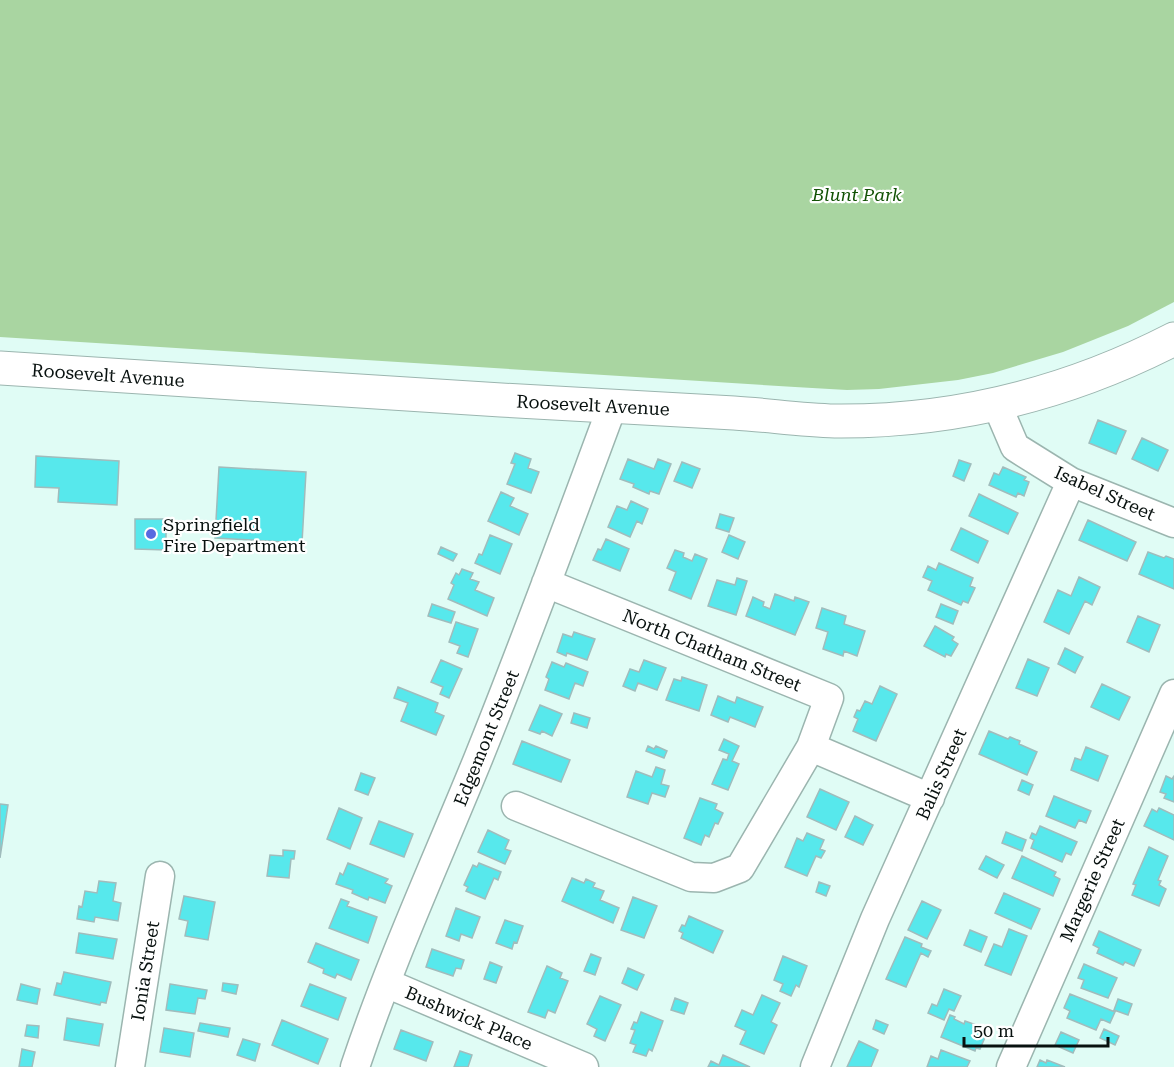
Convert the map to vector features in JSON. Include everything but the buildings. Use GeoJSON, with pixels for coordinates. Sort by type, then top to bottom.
{"type":"FeatureCollection","features":[{"type":"Feature","properties":{"kind":"main road","name":"Roosevelt Avenue"},"geometry":{"type":"LineString","coordinates":[[0,368],[842,421],[923,417],[997,405],[1033,396],[1087,377],[1174,339]]}},
{"type":"Feature","properties":{"kind":"street","name":"Isabel Street"},"geometry":{"type":"LineString","coordinates":[[997,405],[1015,447],[1071,482],[1174,524]]}},
{"type":"Feature","properties":{"kind":"street","name":"Edgemont Street"},"geometry":{"type":"LineString","coordinates":[[355,1067],[421,893],[503,696],[612,407]]}},
{"type":"Feature","properties":{"kind":"street","name":"Balis Street"},"geometry":{"type":"LineString","coordinates":[[814,1067],[875,919],[1071,482]]}},
{"type":"Feature","properties":{"kind":"street","name":"North Chatham Street"},"geometry":{"type":"LineString","coordinates":[[546,583],[829,698],[811,747]]}},
{"type":"Feature","properties":{"kind":"street","name":"Margerie Street"},"geometry":{"type":"LineString","coordinates":[[1011,1067],[1174,694]]}},
{"type":"Feature","properties":{"kind":"street"},"geometry":{"type":"LineString","coordinates":[[516,806],[691,877],[714,878],[740,868],[811,747],[930,798]]}},
{"type":"Feature","properties":{"kind":"street","name":"Ionia Street"},"geometry":{"type":"LineString","coordinates":[[130,1067],[160,876]]}},
{"type":"Feature","properties":{"kind":"street","name":"Bushwick Place"},"geometry":{"type":"LineString","coordinates":[[386,983],[584,1067]]}},
{"type":"Feature","properties":{"kind":"green space","name":"Blunt Park"},"geometry":{"type":"Polygon","coordinates":[[[0,0],[1174,0],[1174,302],[1128,326],[1063,352],[993,373],[958,380],[879,389],[847,390],[0,337],[0,0]]]}},
{"type":"Feature","properties":{"kind":"place","name":"Springfield Fire Department"},"geometry":{"type":"Point","coordinates":[151,534]}}]}
